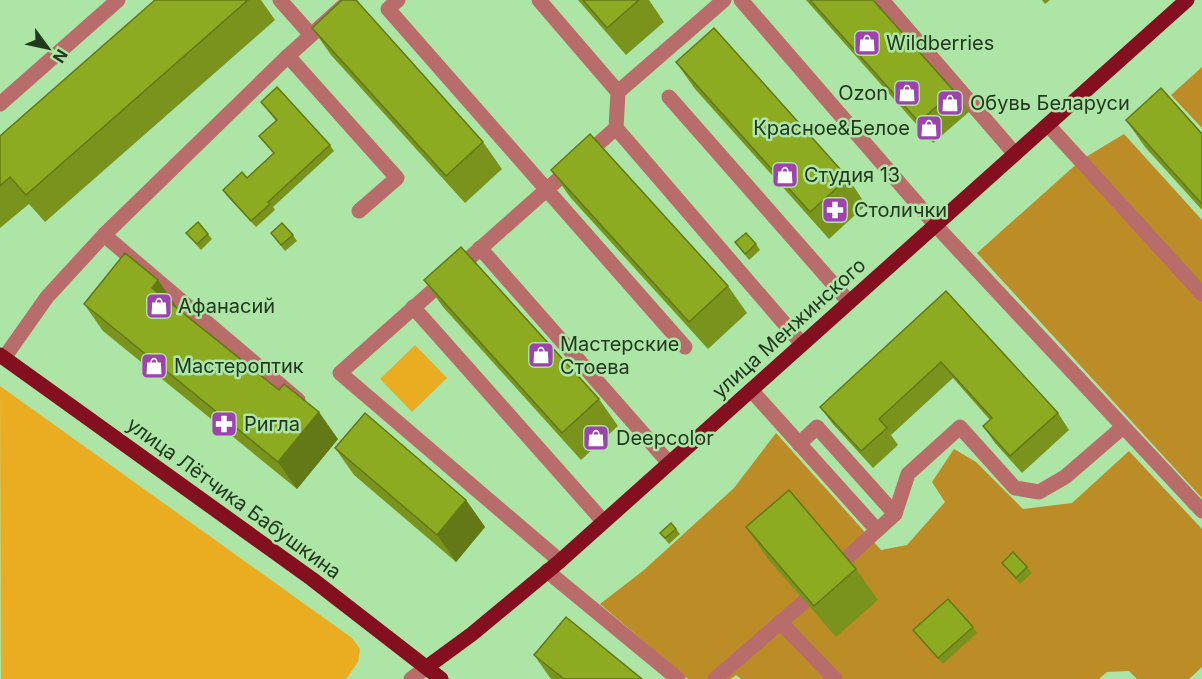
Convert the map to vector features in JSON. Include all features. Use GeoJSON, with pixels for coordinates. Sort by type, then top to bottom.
{"type":"FeatureCollection","features":[{"type":"Feature","properties":{"kind":"main road","name":"улица Менжинского"},"geometry":{"type":"LineString","coordinates":[[427,667],[472,634],[560,561],[1187,0]]}},
{"type":"Feature","properties":{"kind":"main road","name":"улица Лётчика Бабушкина"},"geometry":{"type":"LineString","coordinates":[[2,357],[312,579],[441,679]]}},
{"type":"Feature","properties":{"kind":"street"},"geometry":{"type":"LineString","coordinates":[[0,104],[118,0]]}},
{"type":"Feature","properties":{"kind":"street"},"geometry":{"type":"LineString","coordinates":[[280,0],[311,35]]}},
{"type":"Feature","properties":{"kind":"street"},"geometry":{"type":"LineString","coordinates":[[2,357],[47,297],[104,235],[288,56],[350,0]]}},
{"type":"Feature","properties":{"kind":"street"},"geometry":{"type":"LineString","coordinates":[[398,0],[388,9],[685,347]]}},
{"type":"Feature","properties":{"kind":"street"},"geometry":{"type":"LineString","coordinates":[[539,0],[618,92],[616,128],[802,344]]}},
{"type":"Feature","properties":{"kind":"street"},"geometry":{"type":"LineString","coordinates":[[618,92],[724,0]]}},
{"type":"Feature","properties":{"kind":"street"},"geometry":{"type":"LineString","coordinates":[[741,0],[935,225],[1202,511]]}},
{"type":"Feature","properties":{"kind":"street"},"geometry":{"type":"LineString","coordinates":[[882,0],[1015,154]]}},
{"type":"Feature","properties":{"kind":"street"},"geometry":{"type":"LineString","coordinates":[[288,56],[397,178],[359,211]]}},
{"type":"Feature","properties":{"kind":"street"},"geometry":{"type":"LineString","coordinates":[[669,97],[849,302]]}},
{"type":"Feature","properties":{"kind":"street"},"geometry":{"type":"LineString","coordinates":[[1048,125],[1202,294]]}},
{"type":"Feature","properties":{"kind":"street"},"geometry":{"type":"LineString","coordinates":[[560,561],[340,373],[616,128]]}},
{"type":"Feature","properties":{"kind":"street"},"geometry":{"type":"LineString","coordinates":[[104,235],[305,406]]}},
{"type":"Feature","properties":{"kind":"street"},"geometry":{"type":"LineString","coordinates":[[480,248],[669,463]]}},
{"type":"Feature","properties":{"kind":"street"},"geometry":{"type":"LineString","coordinates":[[413,307],[603,522]]}},
{"type":"Feature","properties":{"kind":"street"},"geometry":{"type":"LineString","coordinates":[[750,390],[877,530]]}},
{"type":"Feature","properties":{"kind":"street"},"geometry":{"type":"LineString","coordinates":[[849,556],[895,514],[908,474],[960,428],[1015,488],[1039,492],[1065,477],[1123,427]]}},
{"type":"Feature","properties":{"kind":"street"},"geometry":{"type":"LineString","coordinates":[[799,444],[817,428],[895,514]]}},
{"type":"Feature","properties":{"kind":"street"},"geometry":{"type":"LineString","coordinates":[[547,571],[678,679]]}},
{"type":"Feature","properties":{"kind":"street"},"geometry":{"type":"LineString","coordinates":[[715,679],[805,601]]}},
{"type":"Feature","properties":{"kind":"street"},"geometry":{"type":"LineString","coordinates":[[780,622],[835,679]]}},
{"type":"Feature","properties":{"kind":"street","name":"улица Менжинского"},"geometry":{"type":"LineString","coordinates":[[411,679],[427,667]]}},
{"type":"Feature","properties":{"kind":"shaded area"},"geometry":{"type":"Polygon","coordinates":[[[1202,67],[1202,128],[1171,95],[1202,67]]]}},
{"type":"Feature","properties":{"kind":"shaded area"},"geometry":{"type":"Polygon","coordinates":[[[1124,134],[1202,220],[1202,498],[977,253],[1081,160],[1124,134]]]}},
{"type":"Feature","properties":{"kind":"shaded area"},"geometry":{"type":"Polygon","coordinates":[[[415,345],[447,378],[412,412],[380,379],[415,345]]]}},
{"type":"Feature","properties":{"kind":"shaded area"},"geometry":{"type":"Polygon","coordinates":[[[0,386],[352,638],[360,649],[358,662],[346,679],[1,679],[0,386]]]}},
{"type":"Feature","properties":{"kind":"shaded area"},"geometry":{"type":"Polygon","coordinates":[[[776,433],[881,550],[907,545],[945,502],[932,482],[954,449],[976,462],[1023,509],[1072,503],[1129,451],[1202,529],[1202,667],[1189,679],[1137,679],[1129,671],[1107,672],[1099,679],[741,679],[736,675],[731,679],[688,679],[600,604],[644,570],[734,488],[776,433]]]}},
{"type":"Feature","properties":{"kind":"building"},"geometry":{"type":"Polygon","coordinates":[[[155,0],[248,0],[26,195],[10,177],[0,186],[0,136],[155,0]]]}},
{"type":"Feature","properties":{"kind":"building"},"geometry":{"type":"Polygon","coordinates":[[[342,0],[356,0],[483,142],[446,176],[312,28],[342,0]]]}},
{"type":"Feature","properties":{"kind":"building"},"geometry":{"type":"Polygon","coordinates":[[[583,0],[639,0],[607,28],[583,0]]]}},
{"type":"Feature","properties":{"kind":"building"},"geometry":{"type":"Polygon","coordinates":[[[810,0],[873,0],[954,91],[919,122],[810,0]]]}},
{"type":"Feature","properties":{"kind":"building"},"geometry":{"type":"Polygon","coordinates":[[[714,28],[848,178],[810,212],[676,62],[714,28]]]}},
{"type":"Feature","properties":{"kind":"building"},"geometry":{"type":"Polygon","coordinates":[[[277,87],[330,145],[268,202],[270,204],[251,221],[223,190],[242,172],[247,178],[274,153],[259,136],[277,120],[261,102],[277,87]]]}},
{"type":"Feature","properties":{"kind":"building"},"geometry":{"type":"Polygon","coordinates":[[[1161,88],[1202,134],[1202,204],[1126,120],[1161,88]]]}},
{"type":"Feature","properties":{"kind":"building"},"geometry":{"type":"Polygon","coordinates":[[[590,134],[728,286],[689,322],[551,170],[590,134]]]}},
{"type":"Feature","properties":{"kind":"building"},"geometry":{"type":"Polygon","coordinates":[[[198,222],[208,234],[197,244],[186,233],[198,222]]]}},
{"type":"Feature","properties":{"kind":"building"},"geometry":{"type":"Polygon","coordinates":[[[282,223],[293,235],[281,245],[271,233],[282,223]]]}},
{"type":"Feature","properties":{"kind":"building"},"geometry":{"type":"Polygon","coordinates":[[[746,233],[756,244],[745,254],[735,242],[746,233]]]}},
{"type":"Feature","properties":{"kind":"building"},"geometry":{"type":"Polygon","coordinates":[[[461,247],[599,399],[562,433],[424,280],[461,247]]]}},
{"type":"Feature","properties":{"kind":"building"},"geometry":{"type":"Polygon","coordinates":[[[125,253],[158,280],[152,288],[279,390],[284,384],[319,412],[278,462],[84,304],[125,253]]]}},
{"type":"Feature","properties":{"kind":"building"},"geometry":{"type":"Polygon","coordinates":[[[946,291],[1058,413],[1010,456],[983,426],[992,418],[941,362],[879,419],[887,428],[861,451],[820,407],[946,291]]]}},
{"type":"Feature","properties":{"kind":"building"},"geometry":{"type":"Polygon","coordinates":[[[365,413],[466,500],[437,535],[335,448],[365,413]]]}},
{"type":"Feature","properties":{"kind":"building"},"geometry":{"type":"Polygon","coordinates":[[[789,490],[856,569],[814,606],[746,527],[789,490]]]}},
{"type":"Feature","properties":{"kind":"building"},"geometry":{"type":"Polygon","coordinates":[[[671,523],[676,529],[665,538],[660,533],[671,523]]]}},
{"type":"Feature","properties":{"kind":"building"},"geometry":{"type":"Polygon","coordinates":[[[1013,552],[1027,567],[1016,578],[1002,563],[1013,552]]]}},
{"type":"Feature","properties":{"kind":"building"},"geometry":{"type":"Polygon","coordinates":[[[948,599],[973,627],[938,658],[913,630],[948,599]]]}},
{"type":"Feature","properties":{"kind":"building"},"geometry":{"type":"Polygon","coordinates":[[[566,617],[642,679],[564,679],[534,655],[566,617]]]}},
{"type":"Feature","properties":{"kind":"place","name":"Wildberries"},"geometry":{"type":"Point","coordinates":[867,43]}},
{"type":"Feature","properties":{"kind":"place","name":"Ozon"},"geometry":{"type":"Point","coordinates":[907,93]}},
{"type":"Feature","properties":{"kind":"place","name":"Обувь Беларуси"},"geometry":{"type":"Point","coordinates":[950,103]}},
{"type":"Feature","properties":{"kind":"place","name":"Красное&Белое"},"geometry":{"type":"Point","coordinates":[929,128]}},
{"type":"Feature","properties":{"kind":"place","name":"Студия 13"},"geometry":{"type":"Point","coordinates":[785,175]}},
{"type":"Feature","properties":{"kind":"place","name":"Столички"},"geometry":{"type":"Point","coordinates":[835,210]}},
{"type":"Feature","properties":{"kind":"place","name":"Афанасий"},"geometry":{"type":"Point","coordinates":[159,306]}},
{"type":"Feature","properties":{"kind":"place","name":"Мастерские Стоева"},"geometry":{"type":"Point","coordinates":[541,355]}},
{"type":"Feature","properties":{"kind":"place","name":"Мастероптик"},"geometry":{"type":"Point","coordinates":[154,366]}},
{"type":"Feature","properties":{"kind":"place","name":"Ригла"},"geometry":{"type":"Point","coordinates":[224,424]}},
{"type":"Feature","properties":{"kind":"place","name":"Deepcolor"},"geometry":{"type":"Point","coordinates":[596,438]}}]}
